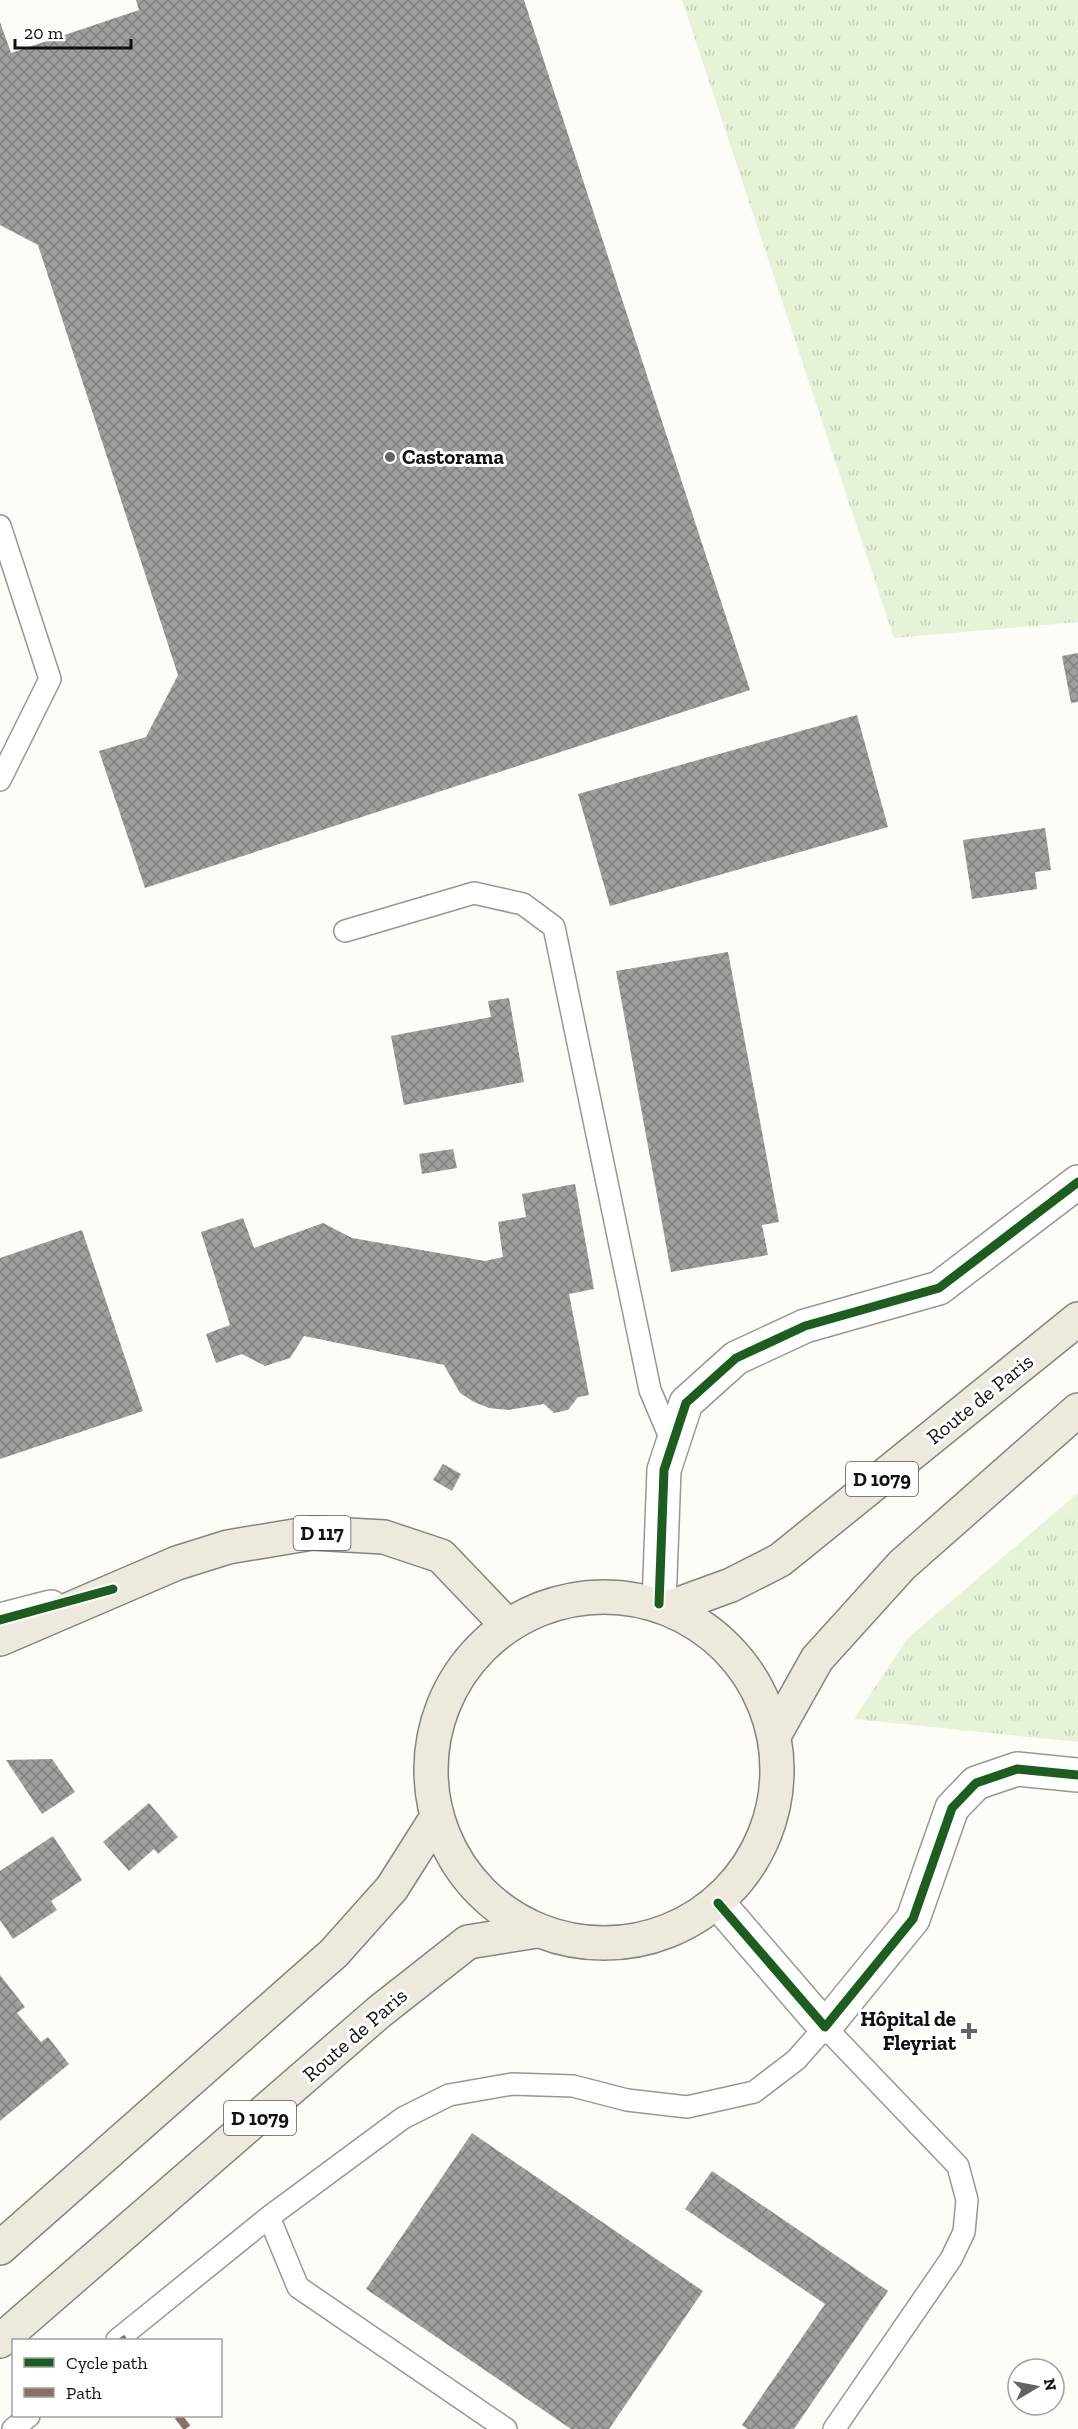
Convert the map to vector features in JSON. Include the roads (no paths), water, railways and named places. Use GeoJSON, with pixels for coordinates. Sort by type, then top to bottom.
{"type":"FeatureCollection","features":[{"type":"Feature","properties":{"kind":"main road","name":"Route de Paris"},"geometry":{"type":"LineString","coordinates":[[664,1606],[731,1585],[780,1560],[1078,1319]]}},
{"type":"Feature","properties":{"kind":"main road"},"geometry":{"type":"LineString","coordinates":[[775,1734],[817,1659],[902,1565],[1078,1410]]}},
{"type":"Feature","properties":{"kind":"main road","name":"D 117"},"geometry":{"type":"LineString","coordinates":[[0,1639],[177,1563],[228,1547],[312,1533],[384,1537],[441,1556],[507,1625]]}},
{"type":"Feature","properties":{"kind":"main road"},"geometry":{"type":"LineString","coordinates":[[621,1596],[664,1606],[717,1637],[754,1681],[775,1734],[778,1780],[770,1826],[750,1868],[718,1902],[678,1929],[632,1943],[583,1944],[537,1931],[492,1904],[458,1865],[437,1817],[430,1774],[435,1731],[450,1690],[474,1654],[507,1625],[542,1607],[581,1597],[621,1596]]}},
{"type":"Feature","properties":{"kind":"main road"},"geometry":{"type":"LineString","coordinates":[[0,2248],[334,1953],[392,1888],[437,1817]]}},
{"type":"Feature","properties":{"kind":"main road","name":"Route de Paris"},"geometry":{"type":"LineString","coordinates":[[0,2341],[380,2012],[468,1942],[537,1931]]}},
{"type":"Feature","properties":{"kind":"street"},"geometry":{"type":"LineString","coordinates":[[664,1606],[664,1470],[686,1403],[736,1358],[806,1326],[939,1288],[1078,1182]]}},
{"type":"Feature","properties":{"kind":"street"},"geometry":{"type":"LineString","coordinates":[[0,1620],[113,1589]]}},
{"type":"Feature","properties":{"kind":"street"},"geometry":{"type":"LineString","coordinates":[[718,1902],[825,2027],[913,1919],[952,1808],[976,1783],[1017,1769],[1078,1775]]}},
{"type":"Feature","properties":{"kind":"lane"},"geometry":{"type":"LineString","coordinates":[[0,526],[50,679],[0,780]]}},
{"type":"Feature","properties":{"kind":"lane"},"geometry":{"type":"LineString","coordinates":[[345,931],[474,893],[523,904],[554,927],[650,1390],[672,1442]]}},
{"type":"Feature","properties":{"kind":"lane"},"geometry":{"type":"LineString","coordinates":[[118,2339],[269,2217],[403,2118],[449,2095],[512,2084],[573,2086],[627,2100],[687,2107],[754,2092],[796,2060],[825,2027],[958,2166],[967,2200],[964,2232],[951,2259],[834,2429]]}},
{"type":"Feature","properties":{"kind":"lane"},"geometry":{"type":"LineString","coordinates":[[269,2217],[298,2288],[506,2429]]}},
{"type":"Feature","properties":{"kind":"lane"},"geometry":{"type":"LineString","coordinates":[[13,2429],[26,2417]]}},
{"type":"Feature","properties":{"kind":"place","name":"Castorama"},"geometry":{"type":"Point","coordinates":[390,457]}},
{"type":"Feature","properties":{"kind":"place","name":"Hôpital de Fleyriat"},"geometry":{"type":"Point","coordinates":[969,2031]}}]}
